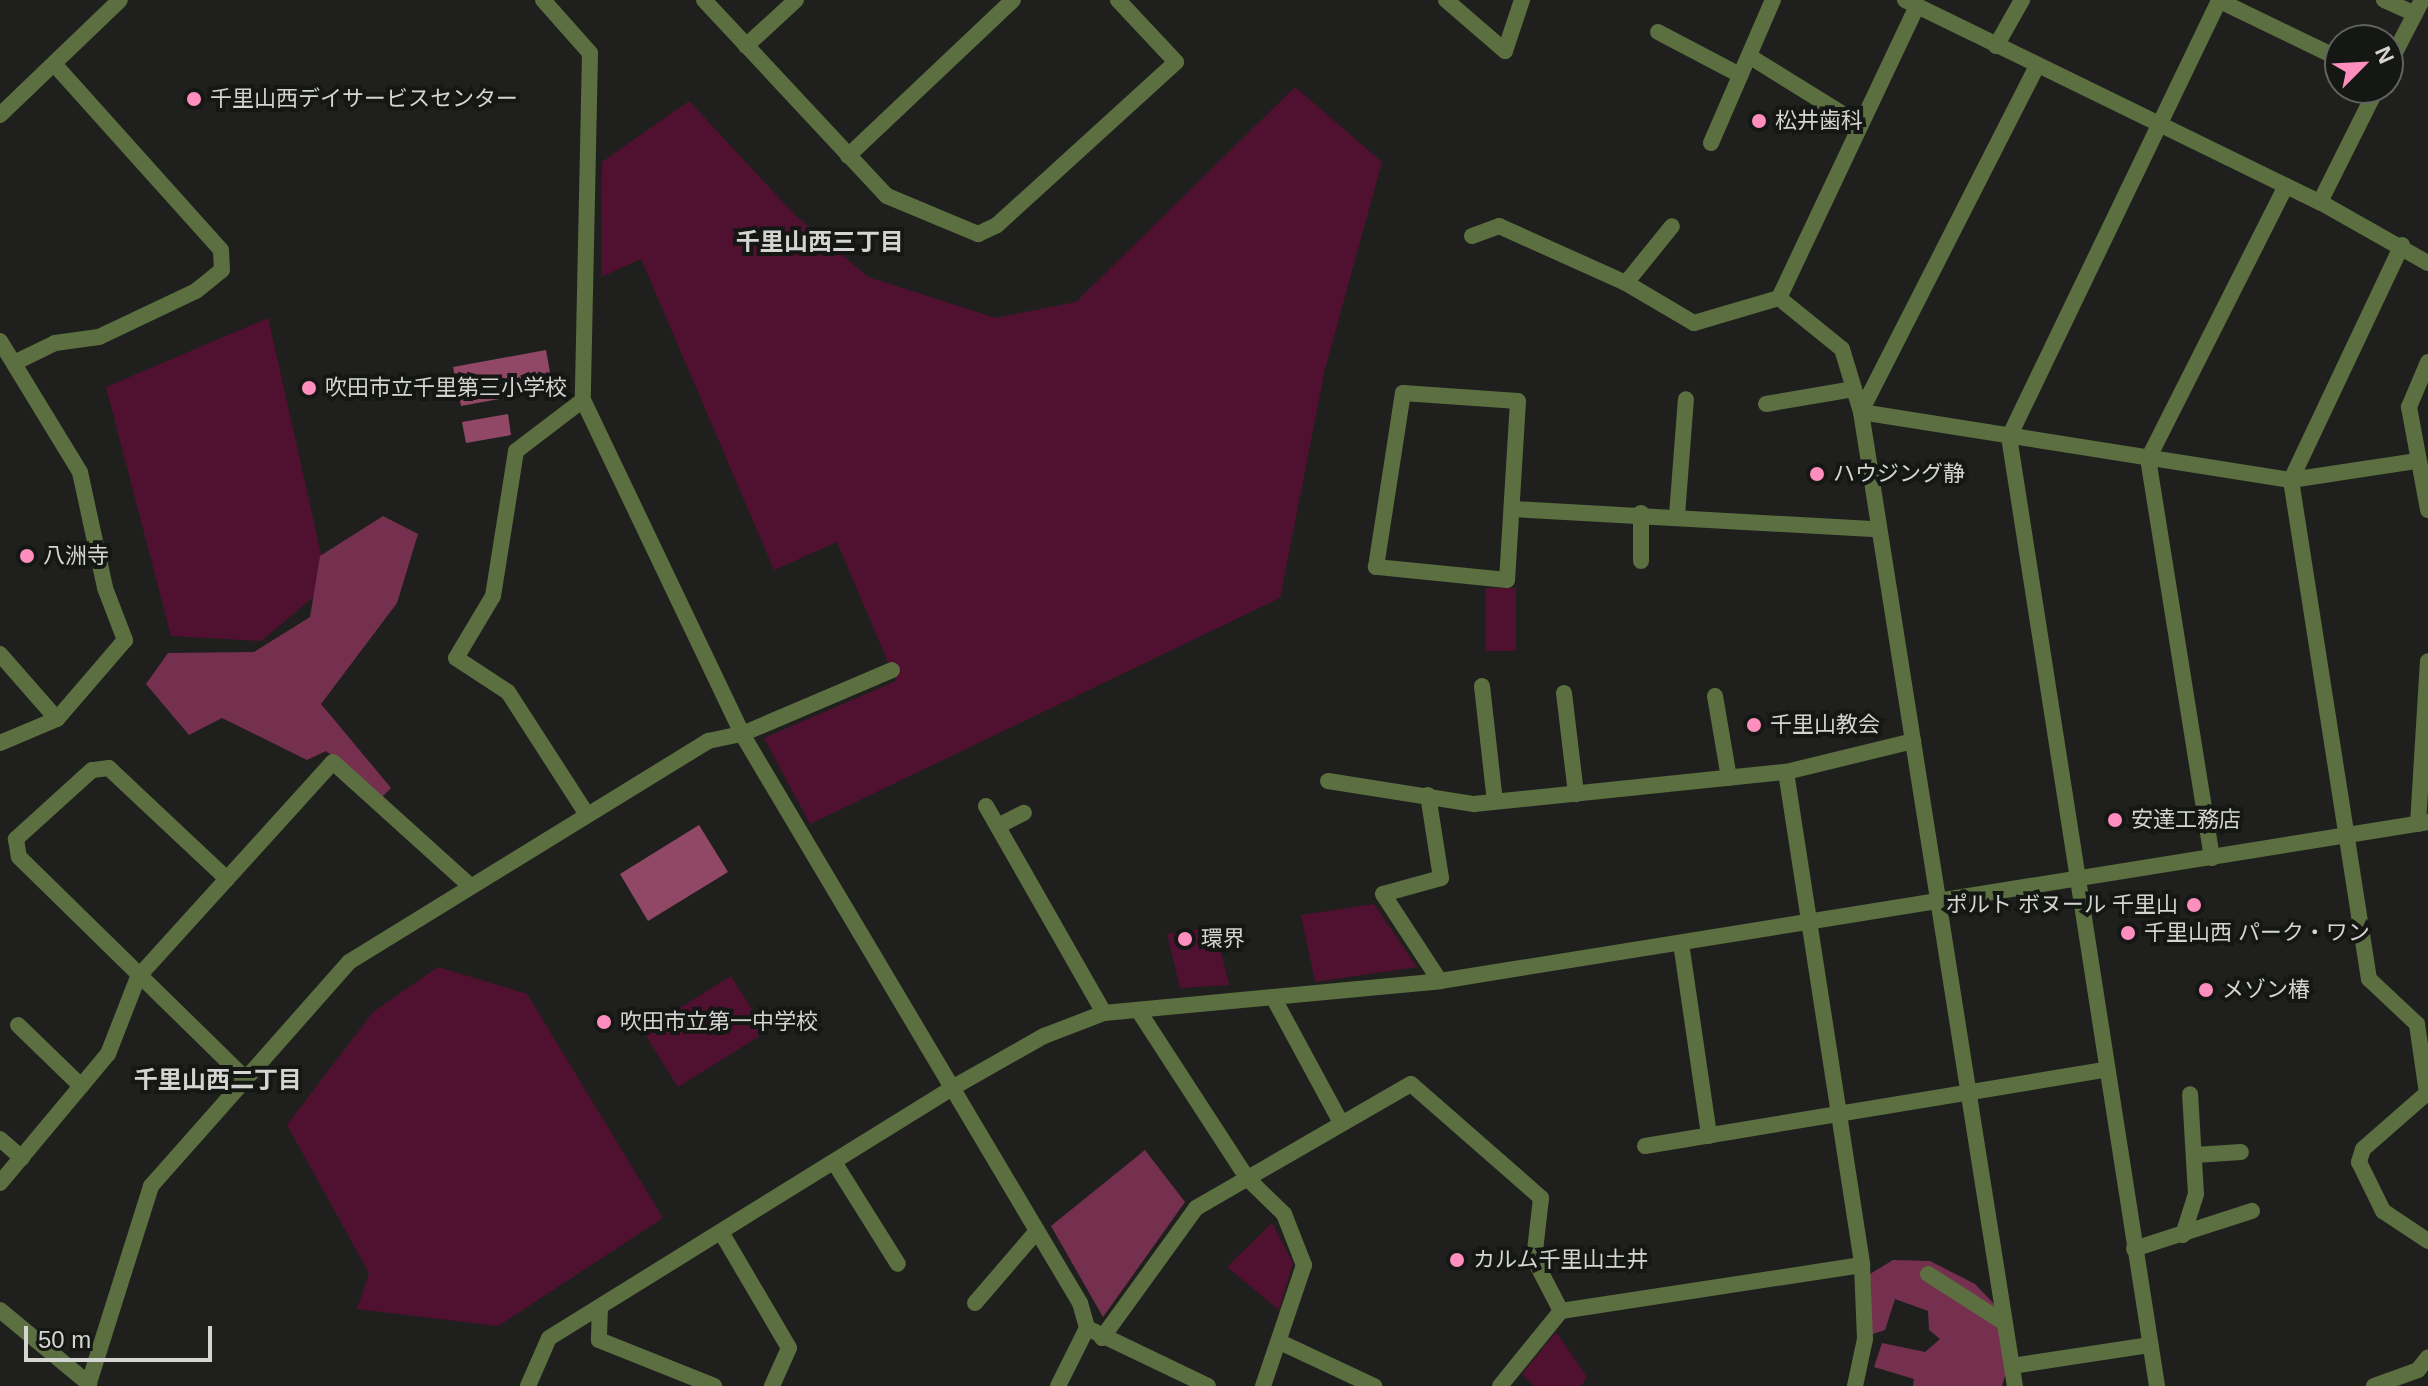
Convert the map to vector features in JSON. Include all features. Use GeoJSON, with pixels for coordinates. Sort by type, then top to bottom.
{"type":"FeatureCollection","features":[{"type":"Feature","properties":{"kind":"street"},"geometry":{"type":"LineString","coordinates":[[0,115],[57,67],[120,0]]}},
{"type":"Feature","properties":{"kind":"street"},"geometry":{"type":"LineString","coordinates":[[543,0],[590,53],[583,400],[742,734],[1037,1231],[1087,1328],[1102,1338],[1208,1386]]}},
{"type":"Feature","properties":{"kind":"street"},"geometry":{"type":"LineString","coordinates":[[704,0],[887,196],[932,218],[978,234],[997,225],[1176,62],[1118,0]]}},
{"type":"Feature","properties":{"kind":"street"},"geometry":{"type":"LineString","coordinates":[[746,46],[796,0]]}},
{"type":"Feature","properties":{"kind":"street"},"geometry":{"type":"LineString","coordinates":[[848,156],[1013,0]]}},
{"type":"Feature","properties":{"kind":"street"},"geometry":{"type":"LineString","coordinates":[[1446,0],[1505,51],[1522,0]]}},
{"type":"Feature","properties":{"kind":"street"},"geometry":{"type":"LineString","coordinates":[[1711,143],[1773,0]]}},
{"type":"Feature","properties":{"kind":"street"},"geometry":{"type":"LineString","coordinates":[[1996,46],[2022,0]]}},
{"type":"Feature","properties":{"kind":"street"},"geometry":{"type":"LineString","coordinates":[[2157,1386],[2009,437],[2219,0],[2324,51]]}},
{"type":"Feature","properties":{"kind":"street"},"geometry":{"type":"LineString","coordinates":[[2384,0],[2418,7],[2404,35]]}},
{"type":"Feature","properties":{"kind":"street"},"geometry":{"type":"LineString","coordinates":[[1472,236],[1499,226],[1626,283],[1694,323],[1779,298],[1911,3],[2320,202],[2402,245],[2428,263]]}},
{"type":"Feature","properties":{"kind":"street"},"geometry":{"type":"LineString","coordinates":[[1658,32],[1740,75]]}},
{"type":"Feature","properties":{"kind":"street"},"geometry":{"type":"LineString","coordinates":[[1749,56],[1857,123]]}},
{"type":"Feature","properties":{"kind":"street"},"geometry":{"type":"LineString","coordinates":[[1861,412],[2037,66]]}},
{"type":"Feature","properties":{"kind":"street"},"geometry":{"type":"LineString","coordinates":[[18,361],[55,343],[99,337],[196,291],[222,270],[221,250],[57,67]]}},
{"type":"Feature","properties":{"kind":"street"},"geometry":{"type":"LineString","coordinates":[[2320,202],[2369,104]]}},
{"type":"Feature","properties":{"kind":"street"},"geometry":{"type":"LineString","coordinates":[[2212,858],[2148,459],[2286,186]]}},
{"type":"Feature","properties":{"kind":"street"},"geometry":{"type":"LineString","coordinates":[[1626,283],[1672,226]]}},
{"type":"Feature","properties":{"kind":"street"},"geometry":{"type":"LineString","coordinates":[[2402,245],[2291,480],[2369,979],[2417,1024],[2427,1093],[2363,1149],[2359,1162],[2383,1211],[2428,1241]]}},
{"type":"Feature","properties":{"kind":"street"},"geometry":{"type":"LineString","coordinates":[[1779,298],[1842,349],[1861,412],[1876,529],[1913,741],[2015,1386]]}},
{"type":"Feature","properties":{"kind":"street"},"geometry":{"type":"LineString","coordinates":[[0,341],[18,361],[80,472],[105,588],[125,640],[57,719],[0,743]]}},
{"type":"Feature","properties":{"kind":"street"},"geometry":{"type":"LineString","coordinates":[[2428,362],[2409,407],[2416,461],[2428,510]]}},
{"type":"Feature","properties":{"kind":"street"},"geometry":{"type":"LineString","coordinates":[[1766,404],[1854,389]]}},
{"type":"Feature","properties":{"kind":"street"},"geometry":{"type":"LineString","coordinates":[[1403,393],[1518,401],[1513,509],[1507,580],[1376,567],[1403,393]]}},
{"type":"Feature","properties":{"kind":"street"},"geometry":{"type":"LineString","coordinates":[[1677,515],[1686,399]]}},
{"type":"Feature","properties":{"kind":"street"},"geometry":{"type":"LineString","coordinates":[[583,400],[516,451],[493,596],[456,658],[508,692],[586,813]]}},
{"type":"Feature","properties":{"kind":"street"},"geometry":{"type":"LineString","coordinates":[[1861,412],[2291,480],[2416,461]]}},
{"type":"Feature","properties":{"kind":"street"},"geometry":{"type":"LineString","coordinates":[[1513,509],[1641,513],[1876,529]]}},
{"type":"Feature","properties":{"kind":"street"},"geometry":{"type":"LineString","coordinates":[[1641,513],[1641,561]]}},
{"type":"Feature","properties":{"kind":"street"},"geometry":{"type":"LineString","coordinates":[[0,654],[57,719]]}},
{"type":"Feature","properties":{"kind":"street"},"geometry":{"type":"LineString","coordinates":[[528,1386],[549,1338],[952,1088],[1044,1036],[1104,1013],[1440,981],[2423,823],[2428,661]]}},
{"type":"Feature","properties":{"kind":"street"},"geometry":{"type":"LineString","coordinates":[[0,1310],[88,1385],[151,1186],[349,962],[468,884],[708,741],[742,734],[892,670]]}},
{"type":"Feature","properties":{"kind":"street"},"geometry":{"type":"LineString","coordinates":[[1482,686],[1495,801]]}},
{"type":"Feature","properties":{"kind":"street"},"geometry":{"type":"LineString","coordinates":[[1564,693],[1576,794]]}},
{"type":"Feature","properties":{"kind":"street"},"geometry":{"type":"LineString","coordinates":[[1715,696],[1729,778]]}},
{"type":"Feature","properties":{"kind":"street"},"geometry":{"type":"LineString","coordinates":[[1328,781],[1495,801],[1786,772],[1913,741]]}},
{"type":"Feature","properties":{"kind":"street"},"geometry":{"type":"LineString","coordinates":[[0,1183],[108,1054],[138,977],[333,762],[468,884]]}},
{"type":"Feature","properties":{"kind":"street"},"geometry":{"type":"LineString","coordinates":[[227,879],[109,768],[92,770],[16,839],[19,857],[138,977],[246,1079]]}},
{"type":"Feature","properties":{"kind":"street"},"geometry":{"type":"LineString","coordinates":[[1786,772],[1841,1112],[1862,1265],[1865,1339],[1855,1386]]}},
{"type":"Feature","properties":{"kind":"street"},"geometry":{"type":"LineString","coordinates":[[1428,795],[1441,878],[1383,894],[1440,981]]}},
{"type":"Feature","properties":{"kind":"street"},"geometry":{"type":"LineString","coordinates":[[986,806],[1104,1013]]}},
{"type":"Feature","properties":{"kind":"street"},"geometry":{"type":"LineString","coordinates":[[998,826],[1024,813]]}},
{"type":"Feature","properties":{"kind":"street"},"geometry":{"type":"LineString","coordinates":[[1681,943],[1709,1136]]}},
{"type":"Feature","properties":{"kind":"street"},"geometry":{"type":"LineString","coordinates":[[1273,997],[1341,1123]]}},
{"type":"Feature","properties":{"kind":"street"},"geometry":{"type":"LineString","coordinates":[[1138,1010],[1247,1178],[1284,1214],[1304,1265],[1282,1343],[1263,1386]]}},
{"type":"Feature","properties":{"kind":"street"},"geometry":{"type":"LineString","coordinates":[[18,1025],[81,1086]]}},
{"type":"Feature","properties":{"kind":"street"},"geometry":{"type":"LineString","coordinates":[[1645,1146],[2106,1070]]}},
{"type":"Feature","properties":{"kind":"street"},"geometry":{"type":"LineString","coordinates":[[1102,1338],[1196,1208],[1411,1084],[1541,1198],[1534,1259],[1561,1311]]}},
{"type":"Feature","properties":{"kind":"street"},"geometry":{"type":"LineString","coordinates":[[2183,1235],[2196,1194],[2190,1094]]}},
{"type":"Feature","properties":{"kind":"street"},"geometry":{"type":"LineString","coordinates":[[0,1139],[22,1158]]}},
{"type":"Feature","properties":{"kind":"street"},"geometry":{"type":"LineString","coordinates":[[2195,1155],[2241,1152]]}},
{"type":"Feature","properties":{"kind":"street"},"geometry":{"type":"LineString","coordinates":[[834,1162],[898,1264]]}},
{"type":"Feature","properties":{"kind":"street"},"geometry":{"type":"LineString","coordinates":[[2134,1249],[2252,1211]]}},
{"type":"Feature","properties":{"kind":"street"},"geometry":{"type":"LineString","coordinates":[[975,1303],[1037,1231]]}},
{"type":"Feature","properties":{"kind":"street"},"geometry":{"type":"LineString","coordinates":[[721,1232],[789,1348],[772,1386]]}},
{"type":"Feature","properties":{"kind":"street"},"geometry":{"type":"LineString","coordinates":[[1500,1386],[1561,1311],[1862,1265]]}},
{"type":"Feature","properties":{"kind":"street"},"geometry":{"type":"LineString","coordinates":[[1928,1274],[2005,1323]]}},
{"type":"Feature","properties":{"kind":"street"},"geometry":{"type":"LineString","coordinates":[[600,1307],[599,1340],[714,1386]]}},
{"type":"Feature","properties":{"kind":"street"},"geometry":{"type":"LineString","coordinates":[[1058,1386],[1087,1328]]}},
{"type":"Feature","properties":{"kind":"street"},"geometry":{"type":"LineString","coordinates":[[1282,1343],[1374,1386]]}},
{"type":"Feature","properties":{"kind":"street"},"geometry":{"type":"LineString","coordinates":[[2012,1366],[2150,1345]]}},
{"type":"Feature","properties":{"kind":"street"},"geometry":{"type":"LineString","coordinates":[[2374,1386],[2418,1370],[2428,1357]]}},
{"type":"Feature","properties":{"kind":"shaded area"},"geometry":{"type":"Polygon","coordinates":[[[1295,87],[1382,162],[1325,369],[1280,598],[810,824],[764,738],[896,681],[837,542],[774,570],[641,259],[601,277],[602,162],[689,101],[794,214],[868,277],[996,318],[1076,302],[1295,87]]]}},
{"type":"Feature","properties":{"kind":"shaded area"},"geometry":{"type":"Polygon","coordinates":[[[268,318],[328,585],[261,641],[171,636],[106,387],[268,318]]]}},
{"type":"Feature","properties":{"kind":"shaded area"},"geometry":{"type":"Polygon","coordinates":[[[546,350],[553,389],[461,406],[453,367],[546,350]]]}},
{"type":"Feature","properties":{"kind":"shaded area"},"geometry":{"type":"Polygon","coordinates":[[[508,414],[511,435],[466,443],[462,422],[508,414]]]}},
{"type":"Feature","properties":{"kind":"shaded area"},"geometry":{"type":"Polygon","coordinates":[[[383,516],[418,534],[397,603],[321,704],[391,788],[382,797],[326,751],[307,760],[222,718],[189,735],[146,684],[168,653],[254,652],[310,617],[320,556],[383,516]]]}},
{"type":"Feature","properties":{"kind":"shaded area"},"geometry":{"type":"Polygon","coordinates":[[[1485,588],[1516,588],[1516,651],[1485,651],[1485,588]]]}},
{"type":"Feature","properties":{"kind":"shaded area"},"geometry":{"type":"Polygon","coordinates":[[[699,825],[728,872],[648,921],[620,874],[699,825]]]}},
{"type":"Feature","properties":{"kind":"shaded area"},"geometry":{"type":"Polygon","coordinates":[[[1374,904],[1417,967],[1315,982],[1301,915],[1374,904]]]}},
{"type":"Feature","properties":{"kind":"shaded area"},"geometry":{"type":"Polygon","coordinates":[[[1215,927],[1229,985],[1180,988],[1167,934],[1215,927]]]}},
{"type":"Feature","properties":{"kind":"shaded area"},"geometry":{"type":"Polygon","coordinates":[[[438,967],[527,994],[663,1218],[498,1326],[357,1309],[369,1273],[287,1125],[373,1012],[438,967]]]}},
{"type":"Feature","properties":{"kind":"shaded area"},"geometry":{"type":"Polygon","coordinates":[[[731,976],[766,1032],[678,1087],[643,1031],[731,976]]]}},
{"type":"Feature","properties":{"kind":"shaded area"},"geometry":{"type":"Polygon","coordinates":[[[1145,1150],[1185,1202],[1103,1317],[1051,1226],[1145,1150]]]}},
{"type":"Feature","properties":{"kind":"shaded area"},"geometry":{"type":"Polygon","coordinates":[[[1272,1223],[1293,1263],[1279,1310],[1227,1267],[1272,1223]]]}},
{"type":"Feature","properties":{"kind":"shaded area"},"geometry":{"type":"Polygon","coordinates":[[[1893,1260],[1930,1261],[1975,1284],[1997,1307],[2014,1345],[2002,1386],[1913,1386],[1914,1379],[1874,1367],[1882,1343],[1925,1352],[1940,1339],[1929,1330],[1928,1311],[1895,1299],[1885,1330],[1870,1335],[1870,1274],[1893,1260]]]}},
{"type":"Feature","properties":{"kind":"shaded area"},"geometry":{"type":"Polygon","coordinates":[[[1556,1332],[1587,1377],[1581,1386],[1534,1386],[1522,1374],[1556,1332]]]}},
{"type":"Feature","properties":{"kind":"place","name":"千里山西デイサービスセンター"},"geometry":{"type":"Point","coordinates":[194,99]}},
{"type":"Feature","properties":{"kind":"place","name":"松井歯科"},"geometry":{"type":"Point","coordinates":[1759,121]}},
{"type":"Feature","properties":{"kind":"place","name":"吹田市立千里第三小学校"},"geometry":{"type":"Point","coordinates":[309,388]}},
{"type":"Feature","properties":{"kind":"place","name":"ハウジング静"},"geometry":{"type":"Point","coordinates":[1817,474]}},
{"type":"Feature","properties":{"kind":"place","name":"八洲寺"},"geometry":{"type":"Point","coordinates":[27,556]}},
{"type":"Feature","properties":{"kind":"place","name":"千里山教会"},"geometry":{"type":"Point","coordinates":[1754,725]}},
{"type":"Feature","properties":{"kind":"place","name":"安達工務店"},"geometry":{"type":"Point","coordinates":[2115,820]}},
{"type":"Feature","properties":{"kind":"place","name":"ポルト ボヌール 千里山"},"geometry":{"type":"Point","coordinates":[2194,905]}},
{"type":"Feature","properties":{"kind":"place","name":"千里山西 パーク・ワン"},"geometry":{"type":"Point","coordinates":[2128,933]}},
{"type":"Feature","properties":{"kind":"place","name":"環界"},"geometry":{"type":"Point","coordinates":[1185,939]}},
{"type":"Feature","properties":{"kind":"place","name":"メゾン椿"},"geometry":{"type":"Point","coordinates":[2206,990]}},
{"type":"Feature","properties":{"kind":"place","name":"吹田市立第一中学校"},"geometry":{"type":"Point","coordinates":[604,1022]}},
{"type":"Feature","properties":{"kind":"place","name":"カルム千里山土井"},"geometry":{"type":"Point","coordinates":[1457,1260]}},
{"type":"Feature","properties":{"kind":"district","name":"千里山西三丁目"},"geometry":{"type":"Point","coordinates":[820,242]}},
{"type":"Feature","properties":{"kind":"district","name":"千里山西二丁目"},"geometry":{"type":"Point","coordinates":[218,1080]}}]}
